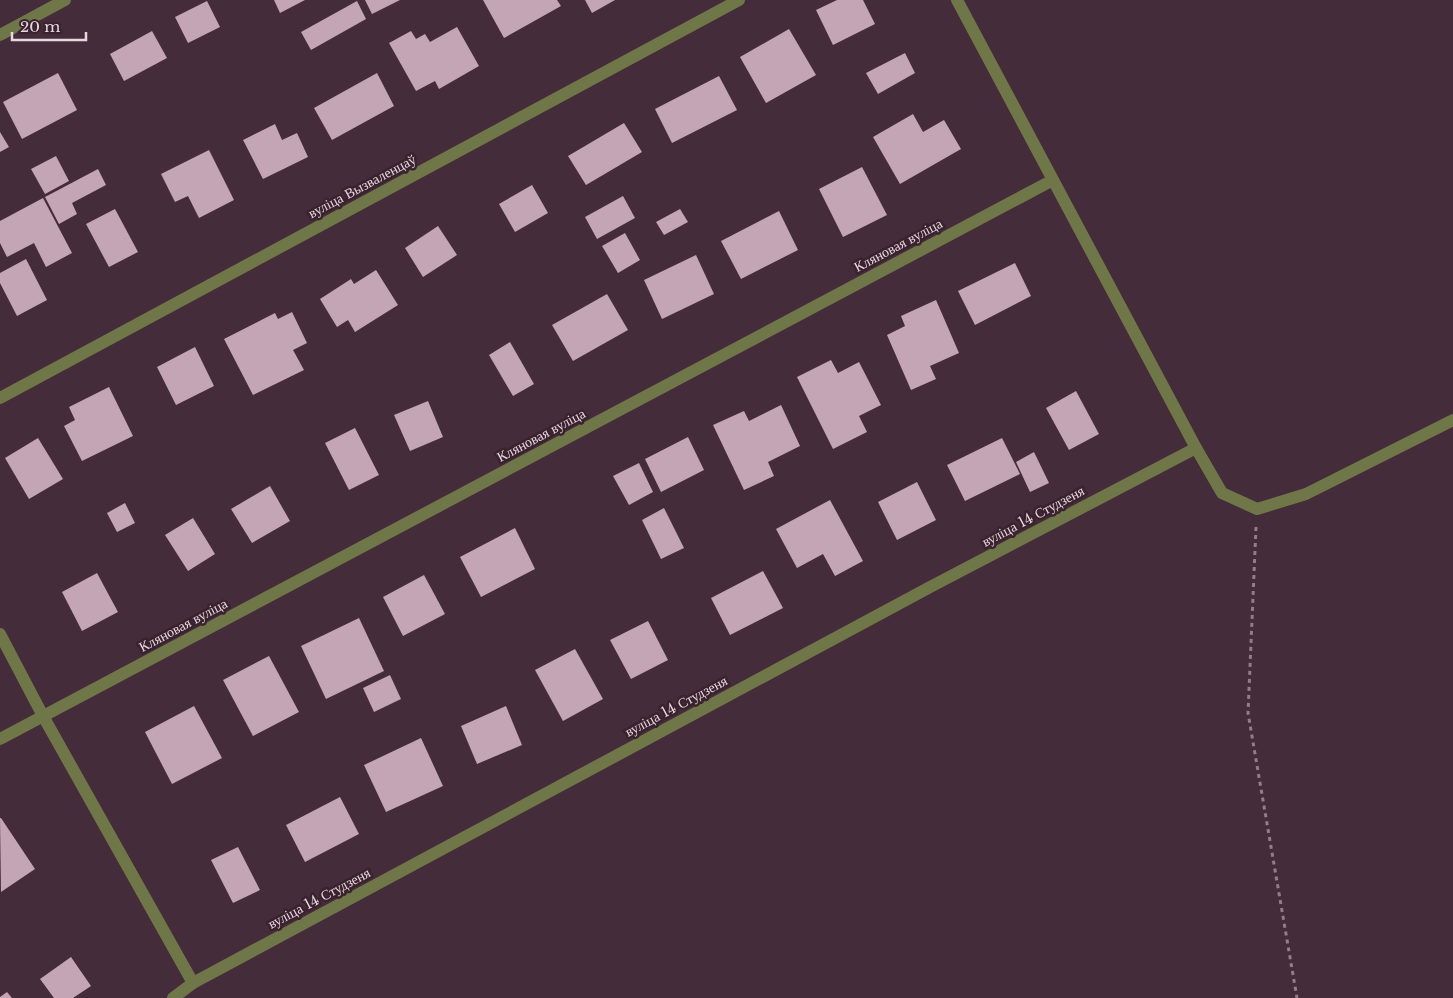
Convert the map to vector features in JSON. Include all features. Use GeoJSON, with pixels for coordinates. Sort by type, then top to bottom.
{"type":"FeatureCollection","features":[{"type":"Feature","properties":{"kind":"street"},"geometry":{"type":"LineString","coordinates":[[0,35],[65,0]]}},
{"type":"Feature","properties":{"kind":"street","name":"вуліца Вызваленцаў"},"geometry":{"type":"LineString","coordinates":[[0,398],[739,0]]}},
{"type":"Feature","properties":{"kind":"street"},"geometry":{"type":"LineString","coordinates":[[957,0],[1196,448],[1222,493],[1257,509],[1306,494],[1453,420]]}},
{"type":"Feature","properties":{"kind":"street","name":"Кляновая вуліца"},"geometry":{"type":"LineString","coordinates":[[0,739],[1053,180]]}},
{"type":"Feature","properties":{"kind":"street","name":"вуліца 14 Студзеня"},"geometry":{"type":"LineString","coordinates":[[174,998],[193,983],[932,586],[1196,448]]}},
{"type":"Feature","properties":{"kind":"street"},"geometry":{"type":"LineString","coordinates":[[0,634],[43,716],[193,983]]}},
{"type":"Feature","properties":{"kind":"street","name":"Кляновая вуліца"},"geometry":{"type":"LineString","coordinates":[[0,746],[43,716]]}},
{"type":"Feature","properties":{"kind":"path"},"geometry":{"type":"LineString","coordinates":[[1257,509],[1248,713],[1297,998]]}},
{"type":"Feature","properties":{"kind":"building"},"geometry":{"type":"Polygon","coordinates":[[[274,0],[305,0],[280,13],[274,0]]]}},
{"type":"Feature","properties":{"kind":"building"},"geometry":{"type":"Polygon","coordinates":[[[365,0],[400,0],[372,14],[365,0]]]}},
{"type":"Feature","properties":{"kind":"building"},"geometry":{"type":"Polygon","coordinates":[[[483,0],[557,0],[561,6],[504,38],[483,0]]]}},
{"type":"Feature","properties":{"kind":"building"},"geometry":{"type":"Polygon","coordinates":[[[585,0],[615,0],[592,13],[585,0]]]}},
{"type":"Feature","properties":{"kind":"building"},"geometry":{"type":"Polygon","coordinates":[[[837,0],[863,0],[875,24],[833,45],[816,10],[837,0]]]}},
{"type":"Feature","properties":{"kind":"building"},"geometry":{"type":"Polygon","coordinates":[[[207,1],[220,27],[188,43],[175,17],[207,1]]]}},
{"type":"Feature","properties":{"kind":"building"},"geometry":{"type":"Polygon","coordinates":[[[357,1],[366,19],[311,50],[301,32],[357,1]]]}},
{"type":"Feature","properties":{"kind":"building"},"geometry":{"type":"Polygon","coordinates":[[[457,27],[479,66],[439,89],[435,81],[416,91],[389,43],[411,31],[416,39],[425,34],[430,42],[457,27]]]}},
{"type":"Feature","properties":{"kind":"building"},"geometry":{"type":"Polygon","coordinates":[[[789,29],[816,75],[766,103],[740,57],[789,29]]]}},
{"type":"Feature","properties":{"kind":"building"},"geometry":{"type":"Polygon","coordinates":[[[152,31],[167,58],[124,81],[110,54],[152,31]]]}},
{"type":"Feature","properties":{"kind":"building"},"geometry":{"type":"Polygon","coordinates":[[[905,53],[915,73],[878,94],[866,73],[905,53]]]}},
{"type":"Feature","properties":{"kind":"building"},"geometry":{"type":"Polygon","coordinates":[[[58,73],[77,110],[22,139],[3,102],[58,73]]]}},
{"type":"Feature","properties":{"kind":"building"},"geometry":{"type":"Polygon","coordinates":[[[377,73],[394,106],[332,140],[314,108],[377,73]]]}},
{"type":"Feature","properties":{"kind":"building"},"geometry":{"type":"Polygon","coordinates":[[[719,76],[737,110],[672,143],[655,109],[719,76]]]}},
{"type":"Feature","properties":{"kind":"building"},"geometry":{"type":"Polygon","coordinates":[[[913,114],[923,132],[944,120],[961,149],[900,184],[873,137],[913,114]]]}},
{"type":"Feature","properties":{"kind":"building"},"geometry":{"type":"Polygon","coordinates":[[[624,123],[642,152],[586,185],[568,156],[624,123]]]}},
{"type":"Feature","properties":{"kind":"building"},"geometry":{"type":"Polygon","coordinates":[[[275,124],[282,140],[297,133],[308,157],[263,179],[243,140],[275,124]]]}},
{"type":"Feature","properties":{"kind":"building"},"geometry":{"type":"Polygon","coordinates":[[[0,132],[9,147],[0,152],[0,132]]]}},
{"type":"Feature","properties":{"kind":"building"},"geometry":{"type":"Polygon","coordinates":[[[209,150],[234,200],[199,218],[188,196],[175,202],[161,174],[209,150]]]}},
{"type":"Feature","properties":{"kind":"building"},"geometry":{"type":"Polygon","coordinates":[[[56,156],[69,181],[45,194],[31,169],[56,156]]]}},
{"type":"Feature","properties":{"kind":"building"},"geometry":{"type":"Polygon","coordinates":[[[862,167],[887,215],[843,237],[819,189],[862,167]]]}},
{"type":"Feature","properties":{"kind":"building"},"geometry":{"type":"Polygon","coordinates":[[[98,169],[106,185],[72,203],[77,214],[59,224],[45,197],[98,169]]]}},
{"type":"Feature","properties":{"kind":"building"},"geometry":{"type":"Polygon","coordinates":[[[532,185],[548,213],[515,232],[499,204],[532,185]]]}},
{"type":"Feature","properties":{"kind":"building"},"geometry":{"type":"Polygon","coordinates":[[[623,196],[635,218],[597,239],[585,217],[623,196]]]}},
{"type":"Feature","properties":{"kind":"building"},"geometry":{"type":"Polygon","coordinates":[[[43,198],[72,253],[46,267],[34,243],[7,257],[0,243],[0,221],[43,198]]]}},
{"type":"Feature","properties":{"kind":"building"},"geometry":{"type":"Polygon","coordinates":[[[115,209],[138,252],[109,267],[86,224],[115,209]]]}},
{"type":"Feature","properties":{"kind":"building"},"geometry":{"type":"Polygon","coordinates":[[[680,209],[688,222],[664,235],[656,222],[680,209]]]}},
{"type":"Feature","properties":{"kind":"building"},"geometry":{"type":"Polygon","coordinates":[[[779,211],[798,250],[741,279],[721,241],[779,211]]]}},
{"type":"Feature","properties":{"kind":"building"},"geometry":{"type":"Polygon","coordinates":[[[438,226],[457,255],[423,277],[405,248],[438,226]]]}},
{"type":"Feature","properties":{"kind":"building"},"geometry":{"type":"Polygon","coordinates":[[[625,233],[640,260],[618,273],[602,246],[625,233]]]}},
{"type":"Feature","properties":{"kind":"building"},"geometry":{"type":"Polygon","coordinates":[[[696,255],[714,294],[662,319],[644,280],[696,255]]]}},
{"type":"Feature","properties":{"kind":"building"},"geometry":{"type":"Polygon","coordinates":[[[26,259],[47,300],[17,316],[0,283],[0,273],[26,259]]]}},
{"type":"Feature","properties":{"kind":"building"},"geometry":{"type":"Polygon","coordinates":[[[1015,263],[1031,296],[975,325],[958,291],[1015,263]]]}},
{"type":"Feature","properties":{"kind":"building"},"geometry":{"type":"Polygon","coordinates":[[[376,270],[398,305],[355,332],[348,320],[337,327],[320,299],[351,279],[354,284],[376,270]]]}},
{"type":"Feature","properties":{"kind":"building"},"geometry":{"type":"Polygon","coordinates":[[[607,294],[628,330],[573,361],[552,325],[607,294]]]}},
{"type":"Feature","properties":{"kind":"building"},"geometry":{"type":"Polygon","coordinates":[[[936,300],[959,353],[930,366],[936,379],[911,390],[887,335],[905,326],[901,316],[936,300]]]}},
{"type":"Feature","properties":{"kind":"building"},"geometry":{"type":"Polygon","coordinates":[[[292,312],[307,343],[293,350],[304,370],[253,395],[224,339],[275,313],[278,319],[292,312]]]}},
{"type":"Feature","properties":{"kind":"building"},"geometry":{"type":"Polygon","coordinates":[[[510,342],[534,384],[513,396],[489,355],[510,342]]]}},
{"type":"Feature","properties":{"kind":"building"},"geometry":{"type":"Polygon","coordinates":[[[195,347],[214,386],[176,405],[157,367],[195,347]]]}},
{"type":"Feature","properties":{"kind":"building"},"geometry":{"type":"Polygon","coordinates":[[[831,360],[838,373],[859,362],[881,405],[859,416],[867,432],[833,449],[797,377],[831,360]]]}},
{"type":"Feature","properties":{"kind":"building"},"geometry":{"type":"Polygon","coordinates":[[[109,387],[133,436],[82,461],[64,426],[75,420],[69,407],[109,387]]]}},
{"type":"Feature","properties":{"kind":"building"},"geometry":{"type":"Polygon","coordinates":[[[1076,391],[1099,434],[1069,450],[1046,408],[1076,391]]]}},
{"type":"Feature","properties":{"kind":"building"},"geometry":{"type":"Polygon","coordinates":[[[428,401],[443,437],[410,451],[394,415],[428,401]]]}},
{"type":"Feature","properties":{"kind":"building"},"geometry":{"type":"Polygon","coordinates":[[[781,405],[800,446],[768,462],[774,476],[744,490],[713,425],[744,411],[749,421],[781,405]]]}},
{"type":"Feature","properties":{"kind":"building"},"geometry":{"type":"Polygon","coordinates":[[[355,428],[379,475],[349,490],[325,443],[355,428]]]}},
{"type":"Feature","properties":{"kind":"building"},"geometry":{"type":"Polygon","coordinates":[[[688,437],[704,470],[661,492],[645,459],[688,437]]]}},
{"type":"Feature","properties":{"kind":"building"},"geometry":{"type":"Polygon","coordinates":[[[38,438],[63,479],[29,499],[5,458],[38,438]]]}},
{"type":"Feature","properties":{"kind":"building"},"geometry":{"type":"Polygon","coordinates":[[[1002,438],[1020,474],[965,501],[947,465],[1002,438]]]}},
{"type":"Feature","properties":{"kind":"building"},"geometry":{"type":"Polygon","coordinates":[[[1034,452],[1049,483],[1030,492],[1016,462],[1034,452]]]}},
{"type":"Feature","properties":{"kind":"building"},"geometry":{"type":"Polygon","coordinates":[[[639,463],[653,492],[629,505],[613,476],[639,463]]]}},
{"type":"Feature","properties":{"kind":"building"},"geometry":{"type":"Polygon","coordinates":[[[917,482],[936,520],[897,540],[878,502],[917,482]]]}},
{"type":"Feature","properties":{"kind":"building"},"geometry":{"type":"Polygon","coordinates":[[[270,486],[290,521],[252,543],[231,509],[270,486]]]}},
{"type":"Feature","properties":{"kind":"building"},"geometry":{"type":"Polygon","coordinates":[[[830,500],[863,561],[835,576],[823,554],[797,568],[776,529],[830,500]]]}},
{"type":"Feature","properties":{"kind":"building"},"geometry":{"type":"Polygon","coordinates":[[[125,503],[135,523],[117,532],[107,513],[125,503]]]}},
{"type":"Feature","properties":{"kind":"building"},"geometry":{"type":"Polygon","coordinates":[[[664,508],[684,548],[661,559],[642,520],[664,508]]]}},
{"type":"Feature","properties":{"kind":"building"},"geometry":{"type":"Polygon","coordinates":[[[193,518],[215,554],[188,571],[165,535],[193,518]]]}},
{"type":"Feature","properties":{"kind":"building"},"geometry":{"type":"Polygon","coordinates":[[[515,528],[535,569],[481,597],[460,557],[515,528]]]}},
{"type":"Feature","properties":{"kind":"building"},"geometry":{"type":"Polygon","coordinates":[[[763,571],[783,608],[730,635],[711,598],[763,571]]]}},
{"type":"Feature","properties":{"kind":"building"},"geometry":{"type":"Polygon","coordinates":[[[97,573],[118,612],[82,631],[62,592],[97,573]]]}},
{"type":"Feature","properties":{"kind":"building"},"geometry":{"type":"Polygon","coordinates":[[[424,575],[445,614],[403,636],[383,597],[424,575]]]}},
{"type":"Feature","properties":{"kind":"building"},"geometry":{"type":"Polygon","coordinates":[[[359,618],[384,671],[326,699],[301,646],[359,618]]]}},
{"type":"Feature","properties":{"kind":"building"},"geometry":{"type":"Polygon","coordinates":[[[648,621],[668,660],[631,679],[610,640],[648,621]]]}},
{"type":"Feature","properties":{"kind":"building"},"geometry":{"type":"Polygon","coordinates":[[[575,649],[603,699],[563,721],[535,670],[575,649]]]}},
{"type":"Feature","properties":{"kind":"building"},"geometry":{"type":"Polygon","coordinates":[[[269,656],[299,712],[253,736],[223,680],[269,656]]]}},
{"type":"Feature","properties":{"kind":"building"},"geometry":{"type":"Polygon","coordinates":[[[390,675],[401,699],[374,712],[363,688],[390,675]]]}},
{"type":"Feature","properties":{"kind":"building"},"geometry":{"type":"Polygon","coordinates":[[[194,706],[222,758],[172,784],[145,732],[194,706]]]}},
{"type":"Feature","properties":{"kind":"building"},"geometry":{"type":"Polygon","coordinates":[[[506,706],[522,745],[477,764],[461,726],[506,706]]]}},
{"type":"Feature","properties":{"kind":"building"},"geometry":{"type":"Polygon","coordinates":[[[421,738],[443,786],[386,812],[364,765],[421,738]]]}},
{"type":"Feature","properties":{"kind":"building"},"geometry":{"type":"Polygon","coordinates":[[[340,797],[359,834],[305,862],[286,825],[340,797]]]}},
{"type":"Feature","properties":{"kind":"building"},"geometry":{"type":"Polygon","coordinates":[[[0,818],[35,869],[1,892],[0,818]]]}},
{"type":"Feature","properties":{"kind":"building"},"geometry":{"type":"Polygon","coordinates":[[[238,847],[260,890],[233,903],[211,860],[238,847]]]}},
{"type":"Feature","properties":{"kind":"building"},"geometry":{"type":"Polygon","coordinates":[[[71,957],[91,986],[73,998],[54,998],[40,979],[71,957]]]}},
{"type":"Feature","properties":{"kind":"building"},"geometry":{"type":"Polygon","coordinates":[[[7,992],[12,998],[0,998],[0,997],[7,992]]]}}]}
